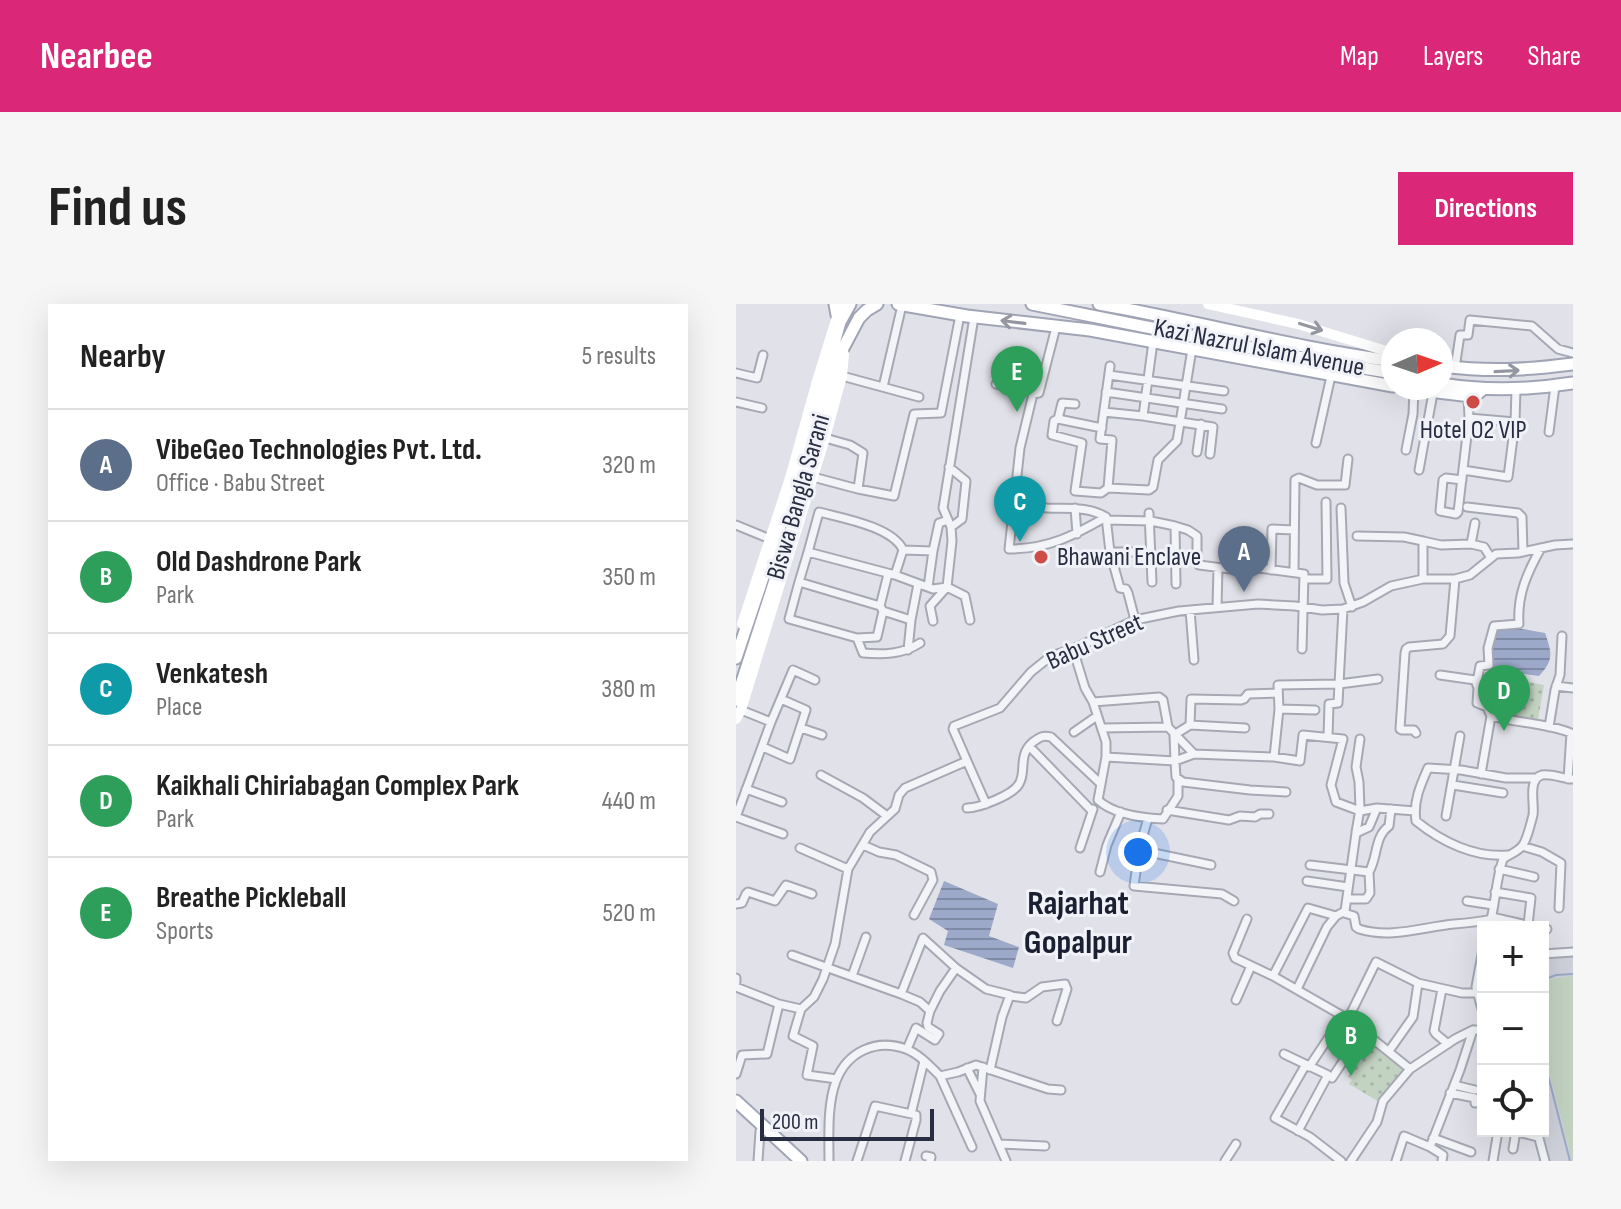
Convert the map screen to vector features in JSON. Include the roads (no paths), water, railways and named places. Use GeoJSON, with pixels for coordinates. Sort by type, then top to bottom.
{"type":"FeatureCollection","features":[{"type":"Feature","properties":{"kind":"main road","name":"Biswa Bangla Sarani"},"geometry":{"type":"LineString","coordinates":[[736,658],[785,501],[796,478],[837,331],[850,304]]}},
{"type":"Feature","properties":{"kind":"main road","name":"Biswa Bangla Sarani"},"geometry":{"type":"LineString","coordinates":[[738,707],[846,340],[860,308],[877,304]]}},
{"type":"Feature","properties":{"kind":"main road"},"geometry":{"type":"LineString","coordinates":[[900,304],[974,317],[1090,330],[1381,384]]}},
{"type":"Feature","properties":{"kind":"main road","name":"Kazi Nazrul Islam Avenue"},"geometry":{"type":"LineString","coordinates":[[1032,304],[1156,329],[1340,359],[1381,370]]}},
{"type":"Feature","properties":{"kind":"main road","name":"Kazi Nazrul Islam Avenue"},"geometry":{"type":"LineString","coordinates":[[1099,304],[1182,320]]}},
{"type":"Feature","properties":{"kind":"main road"},"geometry":{"type":"LineString","coordinates":[[1133,304],[1182,320],[1340,359],[1381,361]]}},
{"type":"Feature","properties":{"kind":"main road"},"geometry":{"type":"LineString","coordinates":[[1090,330],[1156,329]]}},
{"type":"Feature","properties":{"kind":"main road"},"geometry":{"type":"LineString","coordinates":[[1453,368],[1489,371],[1573,364]]}},
{"type":"Feature","properties":{"kind":"main road"},"geometry":{"type":"LineString","coordinates":[[1453,388],[1516,389],[1573,383]]}},
{"type":"Feature","properties":{"kind":"main road"},"geometry":{"type":"LineString","coordinates":[[1453,392],[1468,396],[1483,389]]}},
{"type":"Feature","properties":{"kind":"main road"},"geometry":{"type":"LineString","coordinates":[[736,1101],[801,1161]]}},
{"type":"Feature","properties":{"kind":"main road"},"geometry":{"type":"LineString","coordinates":[[736,1109],[792,1161]]}},
{"type":"Feature","properties":{"kind":"street"},"geometry":{"type":"LineString","coordinates":[[883,387],[900,304]]}},
{"type":"Feature","properties":{"kind":"street"},"geometry":{"type":"LineString","coordinates":[[1208,304],[1298,324],[1381,349]]}},
{"type":"Feature","properties":{"kind":"street"},"geometry":{"type":"LineString","coordinates":[[736,641],[740,613],[785,501],[838,308]]}},
{"type":"Feature","properties":{"kind":"street"},"geometry":{"type":"LineString","coordinates":[[813,477],[894,496],[914,414],[941,413],[960,315]]}},
{"type":"Feature","properties":{"kind":"street"},"geometry":{"type":"LineString","coordinates":[[933,621],[930,606],[947,587],[952,541],[950,523],[943,508],[974,317]]}},
{"type":"Feature","properties":{"kind":"street"},"geometry":{"type":"LineString","coordinates":[[1453,351],[1460,335],[1468,335],[1470,320],[1532,326],[1558,349],[1573,353]]}},
{"type":"Feature","properties":{"kind":"street"},"geometry":{"type":"LineString","coordinates":[[1039,393],[1056,327]]}},
{"type":"Feature","properties":{"kind":"street"},"geometry":{"type":"LineString","coordinates":[[771,722],[738,707],[825,438],[842,376],[846,340]]}},
{"type":"Feature","properties":{"kind":"street"},"geometry":{"type":"LineString","coordinates":[[1143,416],[1153,342]]}},
{"type":"Feature","properties":{"kind":"street"},"geometry":{"type":"LineString","coordinates":[[1075,404],[1062,403],[1052,435],[1082,443],[1075,491],[1101,493],[1108,488],[1149,490],[1153,487],[1158,460],[1177,441],[1192,349]]}},
{"type":"Feature","properties":{"kind":"street"},"geometry":{"type":"LineString","coordinates":[[736,373],[757,378],[763,355]]}},
{"type":"Feature","properties":{"kind":"street"},"geometry":{"type":"LineString","coordinates":[[1108,488],[1112,440],[1100,439],[1110,370],[1148,381],[1224,391]]}},
{"type":"Feature","properties":{"kind":"street"},"geometry":{"type":"LineString","coordinates":[[842,376],[919,397]]}},
{"type":"Feature","properties":{"kind":"street"},"geometry":{"type":"LineString","coordinates":[[1316,443],[1331,376]]}},
{"type":"Feature","properties":{"kind":"street"},"geometry":{"type":"LineString","coordinates":[[996,384],[1039,393]]}},
{"type":"Feature","properties":{"kind":"street"},"geometry":{"type":"LineString","coordinates":[[1549,432],[1555,386]]}},
{"type":"Feature","properties":{"kind":"street"},"geometry":{"type":"LineString","coordinates":[[1463,470],[1508,477],[1516,389]]}},
{"type":"Feature","properties":{"kind":"street"},"geometry":{"type":"LineString","coordinates":[[1106,392],[1222,409]]}},
{"type":"Feature","properties":{"kind":"street"},"geometry":{"type":"LineString","coordinates":[[1039,393],[1033,394],[1020,448],[1009,549],[1031,548],[1065,540],[1106,519],[1150,517],[1197,536],[1199,565],[1304,574],[1302,649]]}},
{"type":"Feature","properties":{"kind":"street"},"geometry":{"type":"LineString","coordinates":[[1462,480],[1443,480],[1440,511],[1458,512],[1462,480],[1469,418],[1468,396]]}},
{"type":"Feature","properties":{"kind":"street"},"geometry":{"type":"LineString","coordinates":[[1406,450],[1413,414],[1411,400]]}},
{"type":"Feature","properties":{"kind":"street"},"geometry":{"type":"LineString","coordinates":[[1419,470],[1434,400]]}},
{"type":"Feature","properties":{"kind":"street"},"geometry":{"type":"LineString","coordinates":[[736,402],[762,408]]}},
{"type":"Feature","properties":{"kind":"street"},"geometry":{"type":"LineString","coordinates":[[1104,412],[1214,427],[1210,454]]}},
{"type":"Feature","properties":{"kind":"street"},"geometry":{"type":"LineString","coordinates":[[1469,418],[1515,422]]}},
{"type":"Feature","properties":{"kind":"street"},"geometry":{"type":"LineString","coordinates":[[1058,419],[1102,428]]}},
{"type":"Feature","properties":{"kind":"street"},"geometry":{"type":"LineString","coordinates":[[1197,452],[1201,424]]}},
{"type":"Feature","properties":{"kind":"street"},"geometry":{"type":"LineString","coordinates":[[825,438],[850,445],[863,453],[858,489]]}},
{"type":"Feature","properties":{"kind":"street"},"geometry":{"type":"LineString","coordinates":[[1294,571],[1295,480],[1299,478],[1317,485],[1345,485],[1348,459]]}},
{"type":"Feature","properties":{"kind":"street"},"geometry":{"type":"LineString","coordinates":[[928,587],[939,523],[962,519],[966,481],[949,467]]}},
{"type":"Feature","properties":{"kind":"street"},"geometry":{"type":"LineString","coordinates":[[1304,579],[1327,579],[1326,502]]}},
{"type":"Feature","properties":{"kind":"street"},"geometry":{"type":"LineString","coordinates":[[1013,504],[1075,508],[1098,513],[1106,519],[1110,552],[1120,588],[1128,593],[1135,620]]}},
{"type":"Feature","properties":{"kind":"street"},"geometry":{"type":"LineString","coordinates":[[1467,507],[1518,513],[1522,517],[1523,552]]}},
{"type":"Feature","properties":{"kind":"street"},"geometry":{"type":"LineString","coordinates":[[1075,508],[1077,534]]}},
{"type":"Feature","properties":{"kind":"street"},"geometry":{"type":"LineString","coordinates":[[1341,508],[1344,583],[1352,607]]}},
{"type":"Feature","properties":{"kind":"street"},"geometry":{"type":"LineString","coordinates":[[819,512],[872,527],[899,543],[903,550],[891,574],[877,637],[857,638],[789,619],[819,512]]}},
{"type":"Feature","properties":{"kind":"street"},"geometry":{"type":"LineString","coordinates":[[1150,517],[1152,582]]}},
{"type":"Feature","properties":{"kind":"street"},"geometry":{"type":"LineString","coordinates":[[1471,544],[1475,523]]}},
{"type":"Feature","properties":{"kind":"street"},"geometry":{"type":"LineString","coordinates":[[736,525],[770,539]]}},
{"type":"Feature","properties":{"kind":"street"},"geometry":{"type":"LineString","coordinates":[[1175,526],[1176,584]]}},
{"type":"Feature","properties":{"kind":"street"},"geometry":{"type":"LineString","coordinates":[[1271,570],[1272,529],[1294,530]]}},
{"type":"Feature","properties":{"kind":"street"},"geometry":{"type":"LineString","coordinates":[[1357,536],[1404,537],[1441,545],[1471,544],[1484,547],[1491,558]]}},
{"type":"Feature","properties":{"kind":"street"},"geometry":{"type":"LineString","coordinates":[[1423,541],[1423,579]]}},
{"type":"Feature","properties":{"kind":"street","name":"Babu Street"},"geometry":{"type":"LineString","coordinates":[[967,761],[954,726],[1000,708],[1031,672],[1051,656],[1135,620],[1190,610],[1258,604],[1343,609],[1391,586],[1423,579],[1455,579],[1470,575],[1496,554],[1573,544]]}},
{"type":"Feature","properties":{"kind":"street"},"geometry":{"type":"LineString","coordinates":[[1481,774],[1491,716],[1487,707],[1477,703],[1480,666],[1489,665],[1488,648],[1494,626],[1519,624],[1518,609],[1526,575],[1541,548]]}},
{"type":"Feature","properties":{"kind":"street"},"geometry":{"type":"LineString","coordinates":[[903,550],[933,551]]}},
{"type":"Feature","properties":{"kind":"street"},"geometry":{"type":"LineString","coordinates":[[808,552],[891,574],[933,589],[947,587],[965,596],[970,620]]}},
{"type":"Feature","properties":{"kind":"street"},"geometry":{"type":"LineString","coordinates":[[1110,552],[1151,552]]}},
{"type":"Feature","properties":{"kind":"street"},"geometry":{"type":"LineString","coordinates":[[788,559],[804,565]]}},
{"type":"Feature","properties":{"kind":"street"},"geometry":{"type":"LineString","coordinates":[[1217,607],[1218,568]]}},
{"type":"Feature","properties":{"kind":"street"},"geometry":{"type":"LineString","coordinates":[[1416,733],[1414,730],[1400,729],[1406,649],[1447,641],[1455,579]]}},
{"type":"Feature","properties":{"kind":"street"},"geometry":{"type":"LineString","coordinates":[[799,582],[911,620]]}},
{"type":"Feature","properties":{"kind":"street"},"geometry":{"type":"LineString","coordinates":[[908,650],[918,584]]}},
{"type":"Feature","properties":{"kind":"street"},"geometry":{"type":"LineString","coordinates":[[1328,737],[1329,704],[1338,703],[1343,609]]}},
{"type":"Feature","properties":{"kind":"street"},"geometry":{"type":"LineString","coordinates":[[1190,610],[1194,660]]}},
{"type":"Feature","properties":{"kind":"street"},"geometry":{"type":"LineString","coordinates":[[1549,727],[1560,675],[1562,636]]}},
{"type":"Feature","properties":{"kind":"street"},"geometry":{"type":"LineString","coordinates":[[857,638],[863,653],[908,650],[920,643]]}},
{"type":"Feature","properties":{"kind":"street"},"geometry":{"type":"LineString","coordinates":[[1073,649],[1102,728],[1106,757],[1098,800],[1080,848]]}},
{"type":"Feature","properties":{"kind":"street"},"geometry":{"type":"LineString","coordinates":[[783,834],[736,817],[737,810],[793,670],[815,680]]}},
{"type":"Feature","properties":{"kind":"street"},"geometry":{"type":"LineString","coordinates":[[1440,675],[1477,682]]}},
{"type":"Feature","properties":{"kind":"street"},"geometry":{"type":"LineString","coordinates":[[1274,757],[1278,685],[1339,684],[1378,679]]}},
{"type":"Feature","properties":{"kind":"street"},"geometry":{"type":"LineString","coordinates":[[1556,686],[1573,688]]}},
{"type":"Feature","properties":{"kind":"street"},"geometry":{"type":"LineString","coordinates":[[1190,725],[1191,699],[1241,700],[1248,694],[1277,693]]}},
{"type":"Feature","properties":{"kind":"street"},"geometry":{"type":"LineString","coordinates":[[1093,702],[1159,697],[1163,700],[1168,727],[1194,754]]}},
{"type":"Feature","properties":{"kind":"street"},"geometry":{"type":"LineString","coordinates":[[763,747],[790,759],[806,710],[781,699]]}},
{"type":"Feature","properties":{"kind":"street"},"geometry":{"type":"LineString","coordinates":[[1279,709],[1315,710]]}},
{"type":"Feature","properties":{"kind":"street"},"geometry":{"type":"LineString","coordinates":[[1074,732],[1097,716]]}},
{"type":"Feature","properties":{"kind":"street"},"geometry":{"type":"LineString","coordinates":[[1491,716],[1571,733],[1570,779],[1542,775],[1537,778],[1506,778],[1428,768],[1415,811],[1416,821],[1450,843],[1473,852],[1493,857],[1508,855]]}},
{"type":"Feature","properties":{"kind":"street"},"geometry":{"type":"LineString","coordinates":[[1174,735],[1190,725],[1245,728]]}},
{"type":"Feature","properties":{"kind":"street"},"geometry":{"type":"LineString","coordinates":[[1102,728],[1168,727]]}},
{"type":"Feature","properties":{"kind":"street"},"geometry":{"type":"LineString","coordinates":[[801,728],[822,735]]}},
{"type":"Feature","properties":{"kind":"street"},"geometry":{"type":"LineString","coordinates":[[1098,800],[1107,808],[1163,819],[1178,796],[1174,735]]}},
{"type":"Feature","properties":{"kind":"street"},"geometry":{"type":"LineString","coordinates":[[1106,757],[1175,761],[1194,754],[1300,761],[1303,735],[1343,739],[1331,785],[1336,802],[1360,811],[1377,808],[1415,811]]}},
{"type":"Feature","properties":{"kind":"street"},"geometry":{"type":"LineString","coordinates":[[967,808],[986,804],[1020,784],[1024,755],[1029,746],[1044,736],[1051,737],[1101,784]]}},
{"type":"Feature","properties":{"kind":"street"},"geometry":{"type":"LineString","coordinates":[[1446,816],[1460,736]]}},
{"type":"Feature","properties":{"kind":"street"},"geometry":{"type":"LineString","coordinates":[[1297,989],[1327,927],[1340,915],[1347,899],[1360,811],[1356,767],[1360,739]]}},
{"type":"Feature","properties":{"kind":"street"},"geometry":{"type":"LineString","coordinates":[[1029,746],[1092,811]]}},
{"type":"Feature","properties":{"kind":"street"},"geometry":{"type":"LineString","coordinates":[[837,1079],[807,1075],[813,1046],[793,1036],[801,1009],[814,997],[828,967],[848,869],[870,832],[895,809],[899,795],[905,788],[967,761],[986,804]]}},
{"type":"Feature","properties":{"kind":"street"},"geometry":{"type":"LineString","coordinates":[[821,775],[863,798],[887,816]]}},
{"type":"Feature","properties":{"kind":"street"},"geometry":{"type":"LineString","coordinates":[[1491,921],[1503,859],[1526,842],[1534,813],[1533,793],[1537,778]]}},
{"type":"Feature","properties":{"kind":"street"},"geometry":{"type":"LineString","coordinates":[[1178,780],[1286,792]]}},
{"type":"Feature","properties":{"kind":"street"},"geometry":{"type":"LineString","coordinates":[[736,782],[782,802]]}},
{"type":"Feature","properties":{"kind":"street"},"geometry":{"type":"LineString","coordinates":[[1453,785],[1503,793]]}},
{"type":"Feature","properties":{"kind":"street"},"geometry":{"type":"LineString","coordinates":[[1356,833],[1369,827],[1377,808]]}},
{"type":"Feature","properties":{"kind":"street"},"geometry":{"type":"LineString","coordinates":[[1347,899],[1366,899],[1370,893],[1369,872],[1380,836],[1389,826],[1391,809]]}},
{"type":"Feature","properties":{"kind":"street"},"geometry":{"type":"LineString","coordinates":[[1167,810],[1229,820],[1269,814]]}},
{"type":"Feature","properties":{"kind":"street"},"geometry":{"type":"LineString","coordinates":[[1100,872],[1121,812]]}},
{"type":"Feature","properties":{"kind":"street"},"geometry":{"type":"LineString","coordinates":[[1148,818],[1134,886],[1222,894],[1234,901]]}},
{"type":"Feature","properties":{"kind":"street"},"geometry":{"type":"LineString","coordinates":[[863,845],[896,855],[931,872],[933,880],[914,915]]}},
{"type":"Feature","properties":{"kind":"street"},"geometry":{"type":"LineString","coordinates":[[1522,846],[1542,852],[1561,863],[1559,908]]}},
{"type":"Feature","properties":{"kind":"street"},"geometry":{"type":"LineString","coordinates":[[800,848],[848,869]]}},
{"type":"Feature","properties":{"kind":"street"},"geometry":{"type":"LineString","coordinates":[[1139,850],[1211,865]]}},
{"type":"Feature","properties":{"kind":"street"},"geometry":{"type":"LineString","coordinates":[[1310,865],[1369,872]]}},
{"type":"Feature","properties":{"kind":"street"},"geometry":{"type":"LineString","coordinates":[[1499,869],[1534,877]]}},
{"type":"Feature","properties":{"kind":"street"},"geometry":{"type":"LineString","coordinates":[[1307,881],[1348,887]]}},
{"type":"Feature","properties":{"kind":"street"},"geometry":{"type":"LineString","coordinates":[[736,904],[742,903],[748,892],[775,901],[786,885],[812,894]]}},
{"type":"Feature","properties":{"kind":"street"},"geometry":{"type":"LineString","coordinates":[[1495,892],[1531,898],[1532,921]]}},
{"type":"Feature","properties":{"kind":"street"},"geometry":{"type":"LineString","coordinates":[[1467,901],[1493,905]]}},
{"type":"Feature","properties":{"kind":"street"},"geometry":{"type":"LineString","coordinates":[[1273,976],[1308,908],[1354,916],[1359,929],[1383,933],[1477,923]]}},
{"type":"Feature","properties":{"kind":"street"},"geometry":{"type":"LineString","coordinates":[[1247,919],[1235,958],[1297,989],[1345,1018],[1410,1069]]}},
{"type":"Feature","properties":{"kind":"street"},"geometry":{"type":"LineString","coordinates":[[852,976],[866,937]]}},
{"type":"Feature","properties":{"kind":"street"},"geometry":{"type":"LineString","coordinates":[[901,994],[923,938],[956,968],[986,989],[1026,998],[1042,987],[1065,984],[1067,989],[1057,1021]]}},
{"type":"Feature","properties":{"kind":"street"},"geometry":{"type":"LineString","coordinates":[[1549,954],[1573,952]]}},
{"type":"Feature","properties":{"kind":"street"},"geometry":{"type":"LineString","coordinates":[[792,955],[901,994],[920,1002],[930,1011]]}},
{"type":"Feature","properties":{"kind":"street"},"geometry":{"type":"LineString","coordinates":[[1341,1161],[1310,1137],[1275,1118],[1307,1066],[1345,1018],[1376,962],[1418,983],[1462,993],[1477,993],[1477,982]]}},
{"type":"Feature","properties":{"kind":"street"},"geometry":{"type":"LineString","coordinates":[[1236,1000],[1251,966]]}},
{"type":"Feature","properties":{"kind":"street"},"geometry":{"type":"LineString","coordinates":[[907,1049],[916,1028],[935,1040],[939,1034],[928,1027],[930,1011],[956,968]]}},
{"type":"Feature","properties":{"kind":"street"},"geometry":{"type":"LineString","coordinates":[[736,982],[779,1004],[801,1009]]}},
{"type":"Feature","properties":{"kind":"street"},"geometry":{"type":"LineString","coordinates":[[1389,1051],[1413,1017],[1418,983]]}},
{"type":"Feature","properties":{"kind":"street"},"geometry":{"type":"LineString","coordinates":[[1442,989],[1434,1031],[1448,1044]]}},
{"type":"Feature","properties":{"kind":"street"},"geometry":{"type":"LineString","coordinates":[[1006,1161],[980,1101],[1002,1017],[1011,996]]}},
{"type":"Feature","properties":{"kind":"street"},"geometry":{"type":"LineString","coordinates":[[736,1074],[742,1055],[767,1054],[779,1004]]}},
{"type":"Feature","properties":{"kind":"street"},"geometry":{"type":"LineString","coordinates":[[1430,1147],[1473,1030]]}},
{"type":"Feature","properties":{"kind":"street"},"geometry":{"type":"LineString","coordinates":[[1351,1161],[1377,1122],[1383,1101],[1410,1069],[1448,1044],[1477,1030]]}},
{"type":"Feature","properties":{"kind":"street"},"geometry":{"type":"LineString","coordinates":[[1284,1054],[1332,1078],[1363,1031]]}},
{"type":"Feature","properties":{"kind":"street"},"geometry":{"type":"LineString","coordinates":[[829,1161],[832,1095],[837,1079],[850,1058],[867,1047],[907,1049],[940,1076],[972,1147]]}},
{"type":"Feature","properties":{"kind":"street"},"geometry":{"type":"LineString","coordinates":[[912,1110],[924,1061]]}},
{"type":"Feature","properties":{"kind":"street"},"geometry":{"type":"LineString","coordinates":[[940,1076],[976,1065],[1048,1089],[1061,1090]]}},
{"type":"Feature","properties":{"kind":"street"},"geometry":{"type":"LineString","coordinates":[[967,1068],[981,1095]]}},
{"type":"Feature","properties":{"kind":"street"},"geometry":{"type":"LineString","coordinates":[[1298,1131],[1328,1075]]}},
{"type":"Feature","properties":{"kind":"street"},"geometry":{"type":"LineString","coordinates":[[1452,1089],[1475,1090]]}},
{"type":"Feature","properties":{"kind":"street"},"geometry":{"type":"LineString","coordinates":[[1452,1089],[1475,1098],[1475,1103]]}},
{"type":"Feature","properties":{"kind":"street"},"geometry":{"type":"LineString","coordinates":[[857,1161],[875,1106],[916,1115],[905,1161]]}},
{"type":"Feature","properties":{"kind":"street"},"geometry":{"type":"LineString","coordinates":[[758,1161],[760,1131]]}},
{"type":"Feature","properties":{"kind":"street"},"geometry":{"type":"LineString","coordinates":[[1396,1161],[1404,1136],[1443,1155],[1442,1161]]}},
{"type":"Feature","properties":{"kind":"street"},"geometry":{"type":"LineString","coordinates":[[1495,1160],[1497,1137]]}},
{"type":"Feature","properties":{"kind":"street"},"geometry":{"type":"LineString","coordinates":[[1513,1149],[1514,1137]]}},
{"type":"Feature","properties":{"kind":"street"},"geometry":{"type":"LineString","coordinates":[[1538,1137],[1545,1161]]}},
{"type":"Feature","properties":{"kind":"street"},"geometry":{"type":"LineString","coordinates":[[1433,1138],[1471,1152]]}},
{"type":"Feature","properties":{"kind":"street"},"geometry":{"type":"LineString","coordinates":[[999,1144],[1045,1146]]}},
{"type":"Feature","properties":{"kind":"street"},"geometry":{"type":"LineString","coordinates":[[1225,1161],[1236,1144]]}},
{"type":"Feature","properties":{"kind":"water"},"geometry":{"type":"Polygon","coordinates":[[[1496,629],[1545,633],[1550,656],[1539,676],[1492,667],[1490,650],[1496,629]]]}},
{"type":"Feature","properties":{"kind":"water"},"geometry":{"type":"Polygon","coordinates":[[[944,881],[998,904],[989,936],[1019,947],[1013,968],[944,945],[948,931],[929,919],[944,881]]]}},
{"type":"Feature","properties":{"kind":"waterway"},"geometry":{"type":"LineString","coordinates":[[1549,978],[1573,974]]}},
{"type":"Feature","properties":{"kind":"waterway"},"geometry":{"type":"LineString","coordinates":[[1545,1065],[1570,1161]]}},
{"type":"Feature","properties":{"kind":"place","name":"Hotel O2 VIP"},"geometry":{"type":"Point","coordinates":[1473,402]}},
{"type":"Feature","properties":{"kind":"place","name":"Breathe Pickleball"},"geometry":{"type":"Point","coordinates":[1017,412]}},
{"type":"Feature","properties":{"kind":"place","name":"Venkatesh"},"geometry":{"type":"Point","coordinates":[1020,542]}},
{"type":"Feature","properties":{"kind":"place","name":"Bhawani Enclave"},"geometry":{"type":"Point","coordinates":[1041,557]}},
{"type":"Feature","properties":{"kind":"place","name":"VibeGeo Technologies Pvt. Ltd."},"geometry":{"type":"Point","coordinates":[1244,592]}},
{"type":"Feature","properties":{"kind":"place","name":"Kaikhali Chiriabagan Complex Park"},"geometry":{"type":"Point","coordinates":[1504,731]}},
{"type":"Feature","properties":{"kind":"place","name":"Old Dashdrone Park"},"geometry":{"type":"Point","coordinates":[1351,1076]}},
{"type":"Feature","properties":{"kind":"district","name":"Rajarhat Gopalpur"},"geometry":{"type":"Point","coordinates":[1078,922]}}]}
